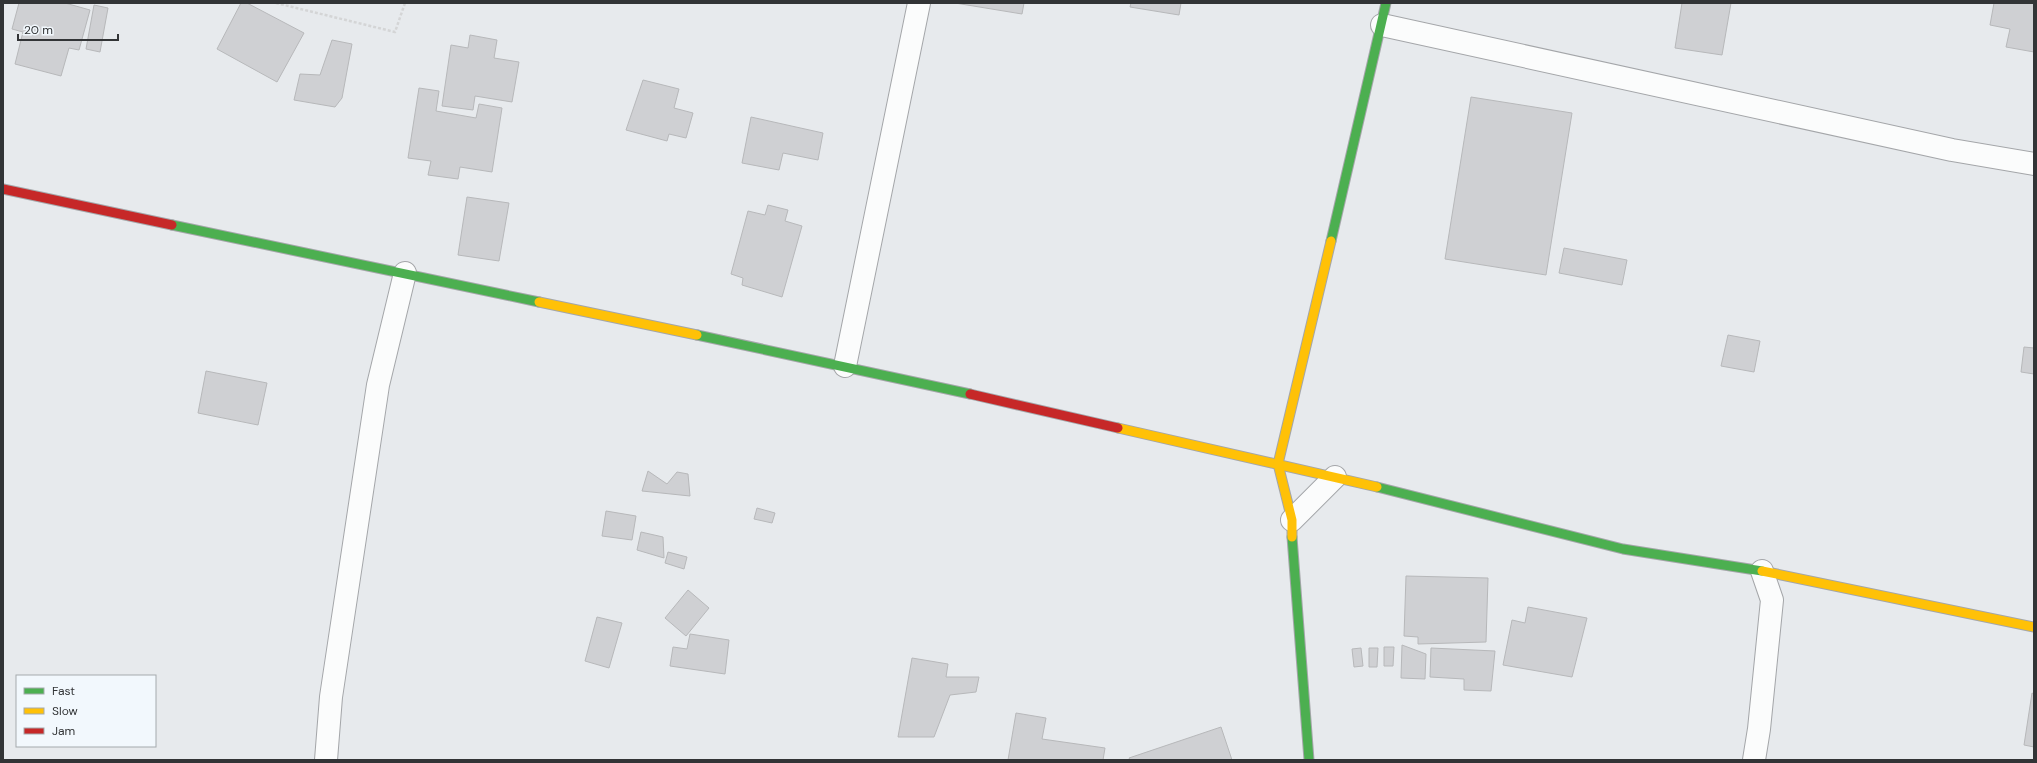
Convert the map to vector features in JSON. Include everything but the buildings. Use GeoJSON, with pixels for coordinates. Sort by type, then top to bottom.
{"type":"FeatureCollection","features":[{"type":"Feature","properties":{"kind":"street"},"geometry":{"type":"LineString","coordinates":[[845,366],[920,3]]}},
{"type":"Feature","properties":{"kind":"street"},"geometry":{"type":"LineString","coordinates":[[1309,760],[1292,550],[1292,520],[1278,464],[1382,26],[1386,3]]}},
{"type":"Feature","properties":{"kind":"street"},"geometry":{"type":"LineString","coordinates":[[1382,26],[1952,150],[2034,164]]}},
{"type":"Feature","properties":{"kind":"street"},"geometry":{"type":"LineString","coordinates":[[3,189],[845,366],[1335,477],[1623,549],[1762,572],[2034,627]]}},
{"type":"Feature","properties":{"kind":"street"},"geometry":{"type":"LineString","coordinates":[[326,760],[331,697],[378,385],[405,273]]}},
{"type":"Feature","properties":{"kind":"street"},"geometry":{"type":"LineString","coordinates":[[1292,520],[1335,477]]}},
{"type":"Feature","properties":{"kind":"street"},"geometry":{"type":"LineString","coordinates":[[1754,760],[1759,729],[1772,600],[1762,572]]}},
{"type":"Feature","properties":{"kind":"path"},"geometry":{"type":"LineString","coordinates":[[276,3],[395,32],[405,3]]}},
{"type":"Feature","properties":{"kind":"traffic: fast"},"geometry":{"type":"LineString","coordinates":[[1331,241],[1386,3]]}},
{"type":"Feature","properties":{"kind":"traffic: fast"},"geometry":{"type":"LineString","coordinates":[[172,225],[539,302]]}},
{"type":"Feature","properties":{"kind":"traffic: fast"},"geometry":{"type":"LineString","coordinates":[[697,335],[970,394]]}},
{"type":"Feature","properties":{"kind":"traffic: fast"},"geometry":{"type":"LineString","coordinates":[[1377,487],[1623,549],[1762,571]]}},
{"type":"Feature","properties":{"kind":"traffic: fast"},"geometry":{"type":"LineString","coordinates":[[1292,537],[1309,760]]}},
{"type":"Feature","properties":{"kind":"traffic: slow"},"geometry":{"type":"LineString","coordinates":[[1292,537],[1292,520],[1278,464],[1331,241]]}},
{"type":"Feature","properties":{"kind":"traffic: slow"},"geometry":{"type":"LineString","coordinates":[[539,302],[697,335]]}},
{"type":"Feature","properties":{"kind":"traffic: slow"},"geometry":{"type":"LineString","coordinates":[[1118,428],[1377,487]]}},
{"type":"Feature","properties":{"kind":"traffic: slow"},"geometry":{"type":"LineString","coordinates":[[1762,571],[2034,627]]}},
{"type":"Feature","properties":{"kind":"traffic: jam"},"geometry":{"type":"LineString","coordinates":[[3,189],[172,225]]}},
{"type":"Feature","properties":{"kind":"traffic: jam"},"geometry":{"type":"LineString","coordinates":[[970,394],[1118,428]]}}]}
